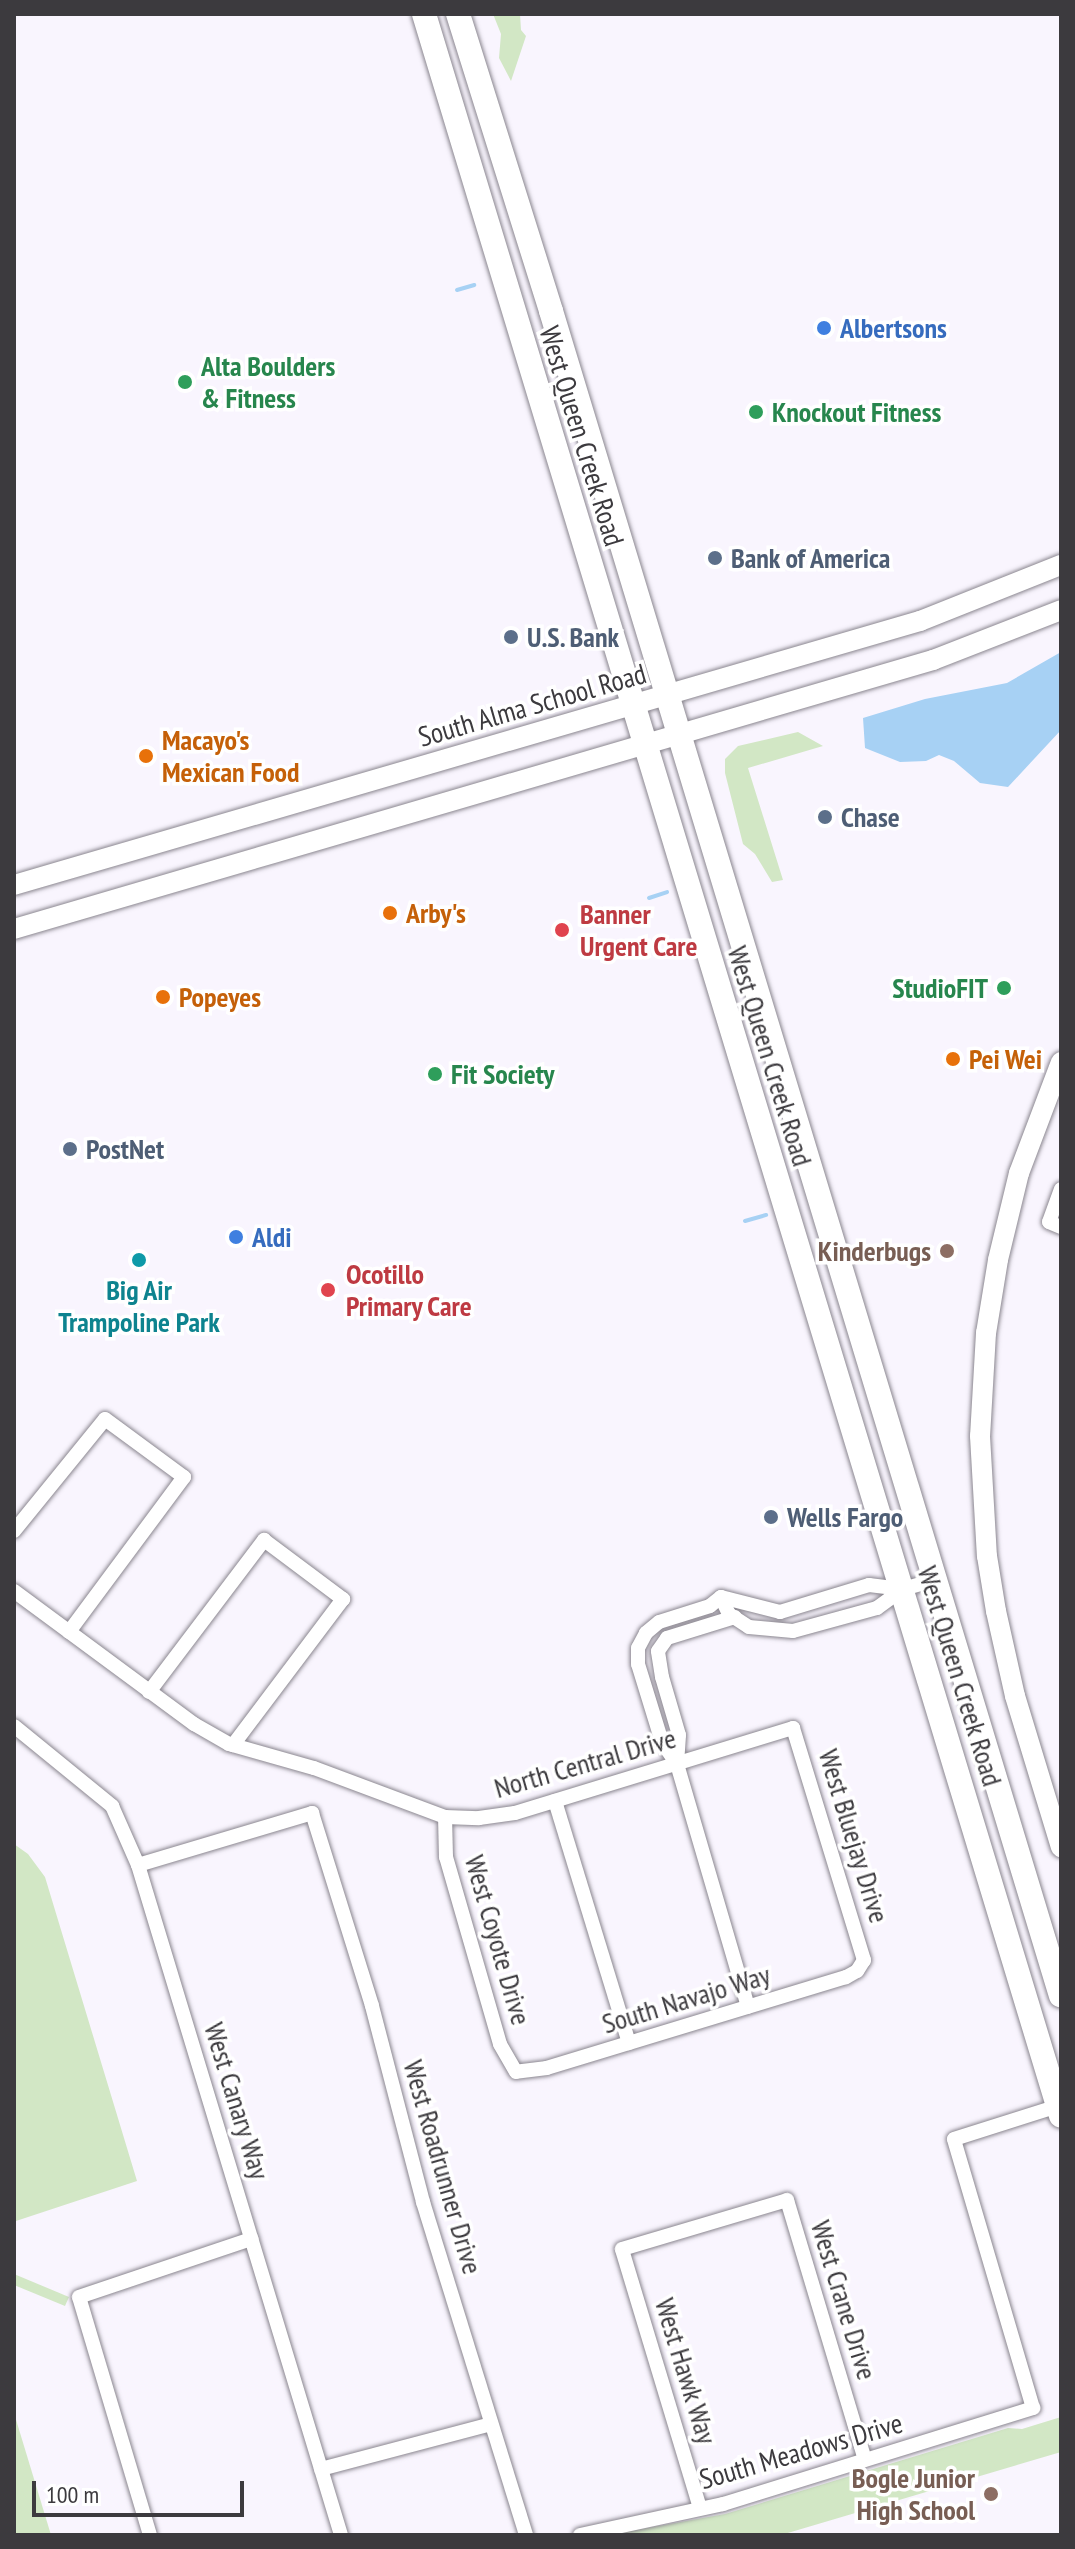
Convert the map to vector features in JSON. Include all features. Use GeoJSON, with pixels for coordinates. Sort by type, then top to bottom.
{"type":"FeatureCollection","features":[{"type":"Feature","properties":{"kind":"main road","name":"West Queen Creek Road"},"geometry":{"type":"LineString","coordinates":[[424,14],[1060,2109]]}},
{"type":"Feature","properties":{"kind":"main road","name":"West Queen Creek Road"},"geometry":{"type":"LineString","coordinates":[[458,14],[1061,1996]]}},
{"type":"Feature","properties":{"kind":"main road"},"geometry":{"type":"LineString","coordinates":[[527,357],[558,417],[581,479],[592,487],[603,486]]}},
{"type":"Feature","properties":{"kind":"main road","name":"South Alma School Road"},"geometry":{"type":"LineString","coordinates":[[14,885],[934,616],[1061,565]]}},
{"type":"Feature","properties":{"kind":"main road"},"geometry":{"type":"LineString","coordinates":[[14,929],[965,649],[1061,610]]}},
{"type":"Feature","properties":{"kind":"main road"},"geometry":{"type":"LineString","coordinates":[[1061,1062],[1019,1173],[998,1260],[986,1333],[980,1436],[987,1556],[996,1611],[1015,1696],[1061,1847]]}},
{"type":"Feature","properties":{"kind":"street"},"geometry":{"type":"LineString","coordinates":[[1055,1224],[1061,1189]]}},
{"type":"Feature","properties":{"kind":"street"},"geometry":{"type":"LineString","coordinates":[[14,1531],[105,1419],[184,1477],[69,1632]]}},
{"type":"Feature","properties":{"kind":"street"},"geometry":{"type":"LineString","coordinates":[[149,1692],[264,1540],[343,1599],[233,1745]]}},
{"type":"Feature","properties":{"kind":"street"},"geometry":{"type":"LineString","coordinates":[[721,1597],[735,1617],[749,1627],[769,1631],[803,1629],[877,1608],[903,1589],[935,1580]]}},
{"type":"Feature","properties":{"kind":"street"},"geometry":{"type":"LineString","coordinates":[[721,1597],[780,1612],[869,1585],[903,1589]]}},
{"type":"Feature","properties":{"kind":"street","name":"North Central Drive"},"geometry":{"type":"LineString","coordinates":[[14,1591],[194,1724],[233,1745],[346,1780],[445,1817],[498,1816],[793,1728]]}},
{"type":"Feature","properties":{"kind":"street"},"geometry":{"type":"LineString","coordinates":[[721,1597],[710,1606],[659,1622],[646,1633],[638,1648],[638,1664],[662,1742],[677,1764],[748,2007]]}},
{"type":"Feature","properties":{"kind":"street"},"geometry":{"type":"LineString","coordinates":[[677,1764],[679,1735],[662,1677],[658,1651],[667,1638],[735,1617]]}},
{"type":"Feature","properties":{"kind":"street","name":"West Canary Way"},"geometry":{"type":"LineString","coordinates":[[14,1726],[112,1806],[138,1865],[341,2535]]}},
{"type":"Feature","properties":{"kind":"street","name":"West Bluejay Drive"},"geometry":{"type":"LineString","coordinates":[[793,1728],[864,1960]]}},
{"type":"Feature","properties":{"kind":"street"},"geometry":{"type":"LineString","coordinates":[[555,1801],[629,2043]]}},
{"type":"Feature","properties":{"kind":"street","name":"West Roadrunner Drive"},"geometry":{"type":"LineString","coordinates":[[138,1865],[312,1813],[372,2006],[423,2202],[526,2535]]}},
{"type":"Feature","properties":{"kind":"street","name":"West Coyote Drive"},"geometry":{"type":"LineString","coordinates":[[445,1817],[446,1857],[500,2044],[516,2072]]}},
{"type":"Feature","properties":{"kind":"street","name":"South Navajo Way"},"geometry":{"type":"LineString","coordinates":[[516,2072],[547,2068],[846,1977],[857,1971],[864,1960]]}},
{"type":"Feature","properties":{"kind":"street","name":"South Meadows Drive"},"geometry":{"type":"LineString","coordinates":[[580,2535],[700,2508],[1033,2408],[954,2139],[1060,2109]]}},
{"type":"Feature","properties":{"kind":"street","name":"West Crane Drive"},"geometry":{"type":"LineString","coordinates":[[622,2249],[787,2200],[865,2460]]}},
{"type":"Feature","properties":{"kind":"street"},"geometry":{"type":"LineString","coordinates":[[150,2535],[79,2297],[251,2239]]}},
{"type":"Feature","properties":{"kind":"street","name":"West Hawk Way"},"geometry":{"type":"LineString","coordinates":[[622,2249],[700,2508]]}},
{"type":"Feature","properties":{"kind":"street"},"geometry":{"type":"LineString","coordinates":[[321,2469],[491,2424]]}},
{"type":"Feature","properties":{"kind":"green space"},"geometry":{"type":"Polygon","coordinates":[[[493,14],[520,14],[521,30],[526,36],[511,81],[499,58],[501,34],[493,14]]]}},
{"type":"Feature","properties":{"kind":"green space"},"geometry":{"type":"Polygon","coordinates":[[[798,732],[823,746],[748,768],[783,880],[772,882],[755,854],[743,844],[725,773],[725,759],[738,746],[798,732]]]}},
{"type":"Feature","properties":{"kind":"green space"},"geometry":{"type":"Polygon","coordinates":[[[14,1844],[28,1854],[45,1877],[137,2181],[16,2221],[14,2226],[14,1844]]]}},
{"type":"Feature","properties":{"kind":"green space"},"geometry":{"type":"Polygon","coordinates":[[[14,2274],[69,2297],[65,2306],[14,2285],[14,2274]]]}},
{"type":"Feature","properties":{"kind":"green space"},"geometry":{"type":"Polygon","coordinates":[[[14,2413],[51,2535],[14,2535],[14,2413]]]}},
{"type":"Feature","properties":{"kind":"green space"},"geometry":{"type":"Polygon","coordinates":[[[1061,2417],[1061,2452],[781,2535],[608,2535],[725,2514],[1008,2428],[1022,2429],[1061,2417]]]}},
{"type":"Feature","properties":{"kind":"water"},"geometry":{"type":"Polygon","coordinates":[[[1061,652],[1061,730],[1008,787],[980,783],[954,761],[939,755],[926,761],[900,762],[865,748],[863,718],[925,699],[1007,683],[1061,652]]]}},
{"type":"Feature","properties":{"kind":"waterway"},"geometry":{"type":"LineString","coordinates":[[457,290],[474,285]]}},
{"type":"Feature","properties":{"kind":"waterway"},"geometry":{"type":"LineString","coordinates":[[649,898],[667,892]]}},
{"type":"Feature","properties":{"kind":"waterway"},"geometry":{"type":"LineString","coordinates":[[745,1221],[766,1215]]}},
{"type":"Feature","properties":{"kind":"place","name":"Albertsons"},"geometry":{"type":"Point","coordinates":[824,328]}},
{"type":"Feature","properties":{"kind":"place","name":"Alta Boulders & Fitness"},"geometry":{"type":"Point","coordinates":[185,382]}},
{"type":"Feature","properties":{"kind":"place","name":"Knockout Fitness"},"geometry":{"type":"Point","coordinates":[756,412]}},
{"type":"Feature","properties":{"kind":"place","name":"Bank of America"},"geometry":{"type":"Point","coordinates":[715,558]}},
{"type":"Feature","properties":{"kind":"place","name":"U.S. Bank"},"geometry":{"type":"Point","coordinates":[511,637]}},
{"type":"Feature","properties":{"kind":"place","name":"Macayo's Mexican Food"},"geometry":{"type":"Point","coordinates":[146,756]}},
{"type":"Feature","properties":{"kind":"place","name":"Chase"},"geometry":{"type":"Point","coordinates":[825,817]}},
{"type":"Feature","properties":{"kind":"place","name":"Arby's"},"geometry":{"type":"Point","coordinates":[390,913]}},
{"type":"Feature","properties":{"kind":"place","name":"Banner Urgent Care"},"geometry":{"type":"Point","coordinates":[562,930]}},
{"type":"Feature","properties":{"kind":"place","name":"StudioFIT"},"geometry":{"type":"Point","coordinates":[1004,988]}},
{"type":"Feature","properties":{"kind":"place","name":"Popeyes"},"geometry":{"type":"Point","coordinates":[163,997]}},
{"type":"Feature","properties":{"kind":"place","name":"Pei Wei"},"geometry":{"type":"Point","coordinates":[953,1059]}},
{"type":"Feature","properties":{"kind":"place","name":"Fit Society"},"geometry":{"type":"Point","coordinates":[435,1074]}},
{"type":"Feature","properties":{"kind":"place","name":"PostNet"},"geometry":{"type":"Point","coordinates":[70,1149]}},
{"type":"Feature","properties":{"kind":"place","name":"Aldi"},"geometry":{"type":"Point","coordinates":[236,1237]}},
{"type":"Feature","properties":{"kind":"place","name":"Kinderbugs"},"geometry":{"type":"Point","coordinates":[947,1251]}},
{"type":"Feature","properties":{"kind":"place","name":"Big Air Trampoline Park"},"geometry":{"type":"Point","coordinates":[139,1260]}},
{"type":"Feature","properties":{"kind":"place","name":"Ocotillo Primary Care"},"geometry":{"type":"Point","coordinates":[328,1290]}},
{"type":"Feature","properties":{"kind":"place","name":"Wells Fargo"},"geometry":{"type":"Point","coordinates":[771,1517]}},
{"type":"Feature","properties":{"kind":"place","name":"Bogle Junior High School"},"geometry":{"type":"Point","coordinates":[991,2494]}}]}
